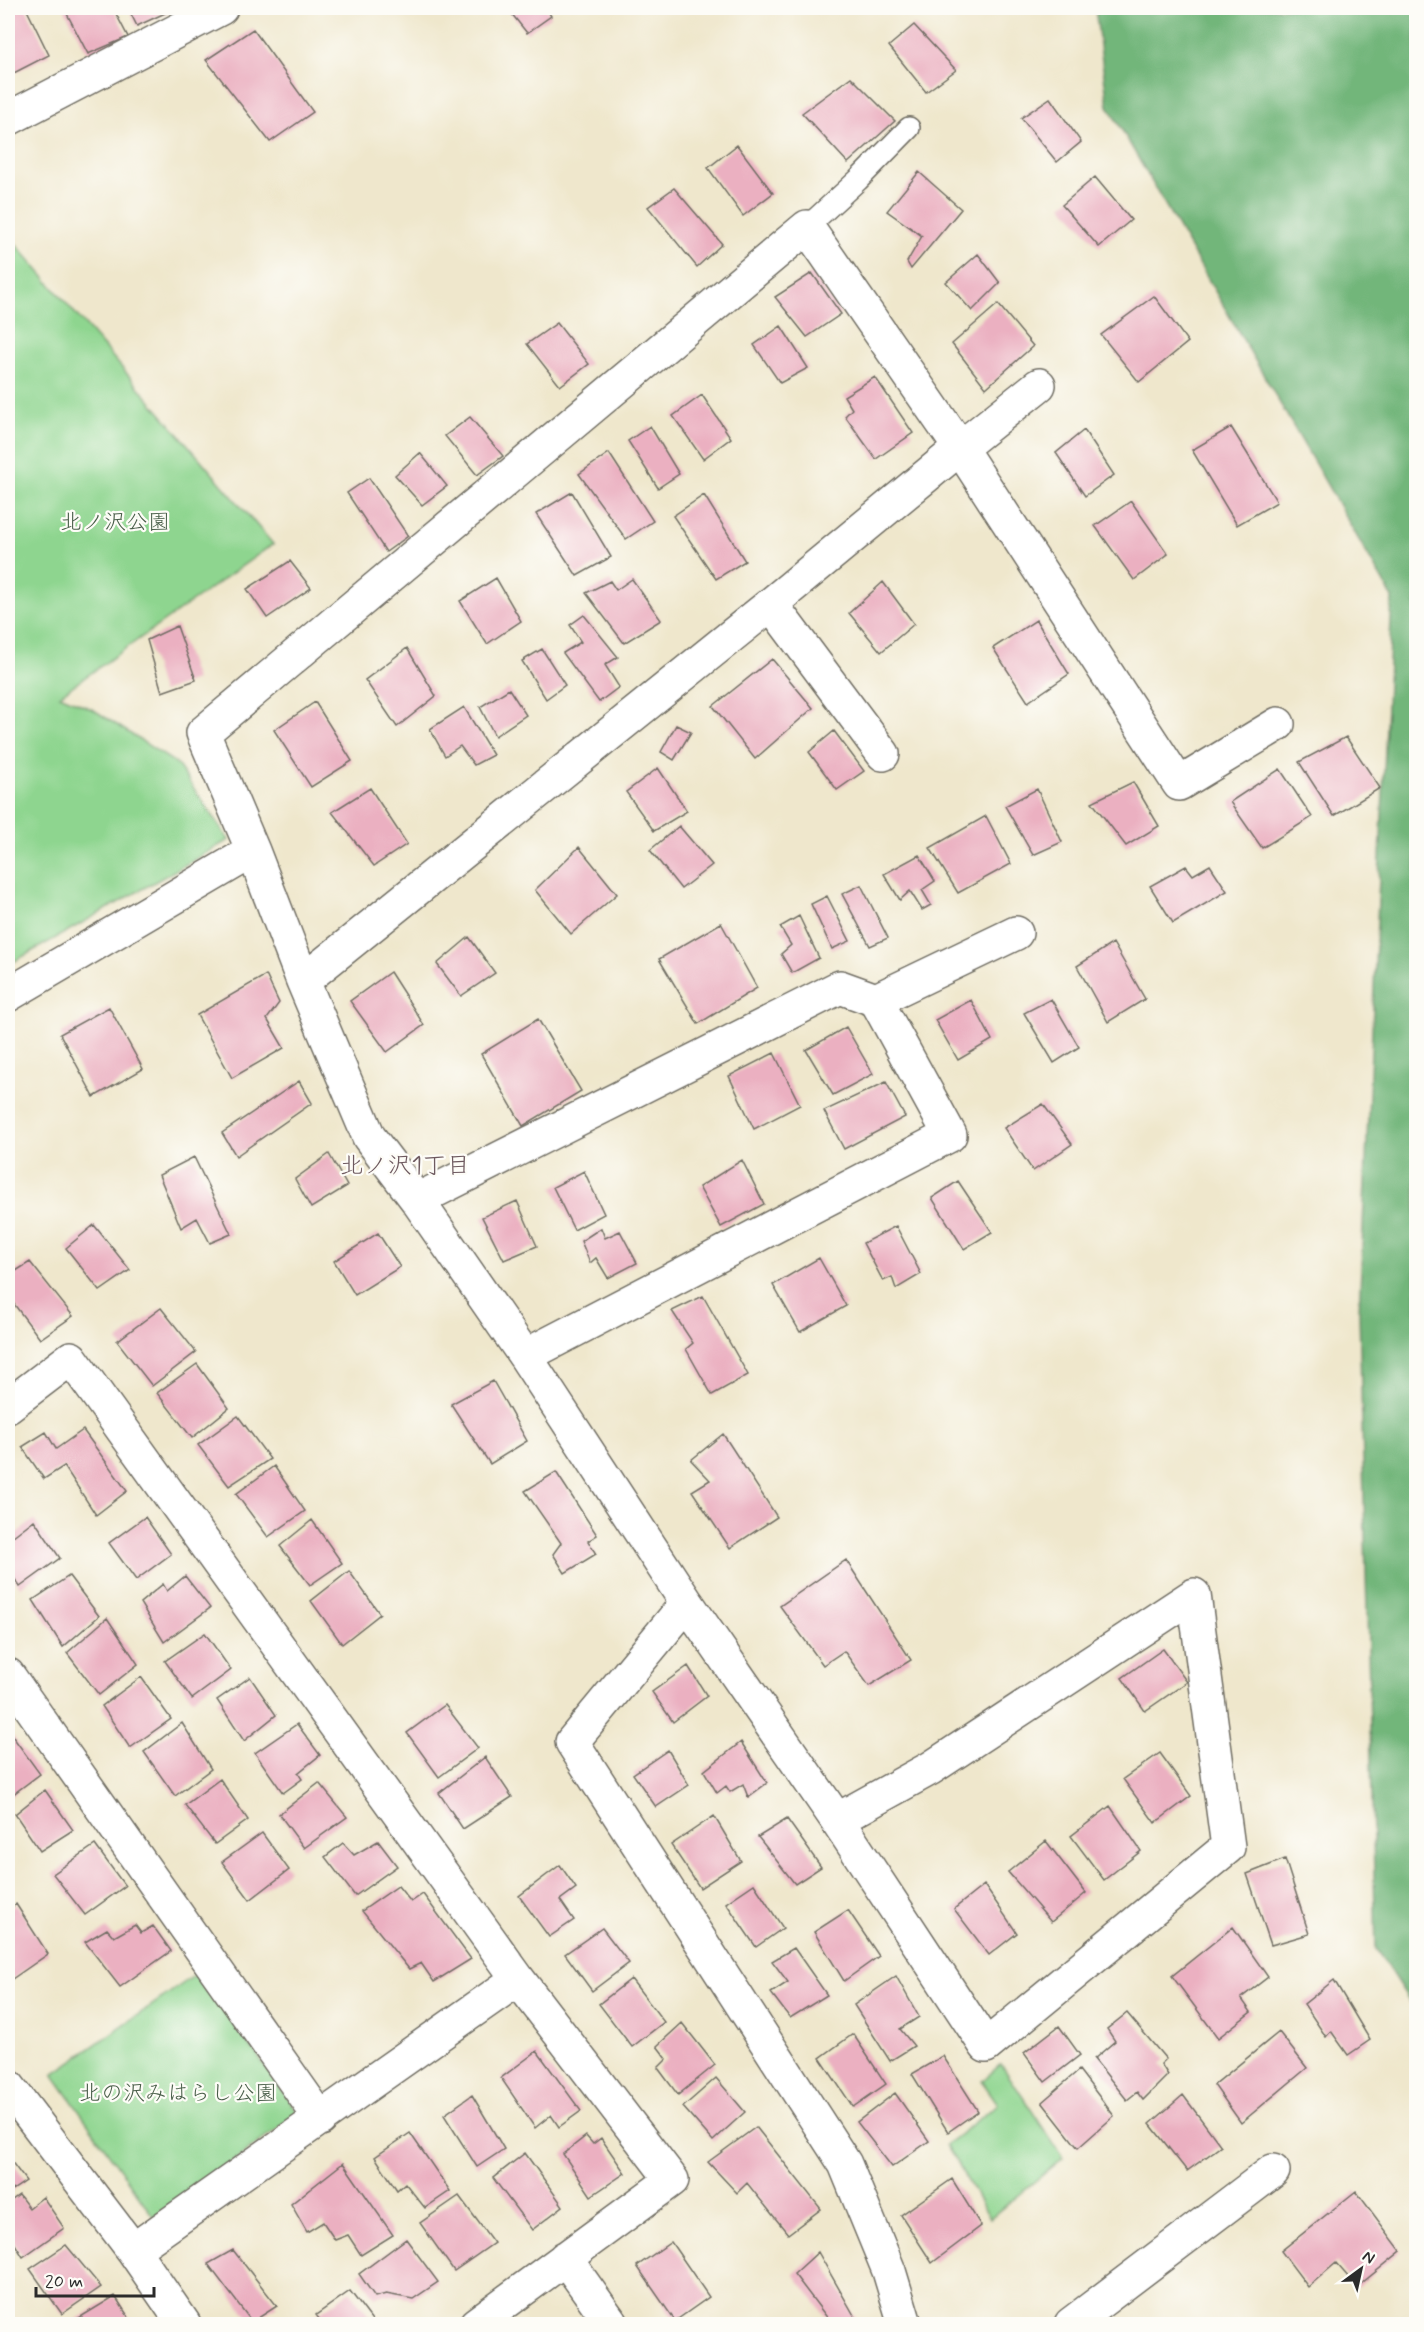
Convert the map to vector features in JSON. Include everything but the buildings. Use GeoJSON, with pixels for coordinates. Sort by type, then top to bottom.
{"type":"FeatureCollection","features":[{"type":"Feature","properties":{"kind":"street"},"geometry":{"type":"LineString","coordinates":[[8,119],[221,8]]}},
{"type":"Feature","properties":{"kind":"street"},"geometry":{"type":"LineString","coordinates":[[837,1820],[931,1768],[1194,1595],[1228,1847],[986,2046],[837,1820],[687,1603],[525,1356],[417,1200],[369,1137],[203,733],[807,227],[960,448],[1179,784],[1278,724]]}},
{"type":"Feature","properties":{"kind":"street"},"geometry":{"type":"LineString","coordinates":[[303,981],[1039,385]]}},
{"type":"Feature","properties":{"kind":"street"},"geometry":{"type":"LineString","coordinates":[[771,604],[883,754]]}},
{"type":"Feature","properties":{"kind":"street"},"geometry":{"type":"LineString","coordinates":[[8,995],[253,851]]}},
{"type":"Feature","properties":{"kind":"street"},"geometry":{"type":"LineString","coordinates":[[876,1000],[1016,933]]}},
{"type":"Feature","properties":{"kind":"street"},"geometry":{"type":"LineString","coordinates":[[417,1200],[840,987],[876,1000],[950,1136],[525,1356]]}},
{"type":"Feature","properties":{"kind":"street"},"geometry":{"type":"LineString","coordinates":[[8,1406],[72,1358],[518,1979],[672,2181],[476,2325]]}},
{"type":"Feature","properties":{"kind":"street"},"geometry":{"type":"LineString","coordinates":[[687,1603],[572,1742],[845,2164],[889,2271],[905,2325]]}},
{"type":"Feature","properties":{"kind":"street"},"geometry":{"type":"LineString","coordinates":[[8,1675],[321,2119]]}},
{"type":"Feature","properties":{"kind":"street"},"geometry":{"type":"LineString","coordinates":[[133,2250],[518,1979]]}},
{"type":"Feature","properties":{"kind":"street"},"geometry":{"type":"LineString","coordinates":[[8,2086],[133,2250],[184,2325]]}},
{"type":"Feature","properties":{"kind":"street"},"geometry":{"type":"LineString","coordinates":[[1071,2325],[1273,2171]]}},
{"type":"Feature","properties":{"kind":"street"},"geometry":{"type":"LineString","coordinates":[[565,2258],[612,2325]]}},
{"type":"Feature","properties":{"kind":"lane"},"geometry":{"type":"LineString","coordinates":[[807,227],[909,128]]}},
{"type":"Feature","properties":{"kind":"green space"},"geometry":{"type":"Polygon","coordinates":[[[1095,8],[1416,8],[1416,2011],[1376,1949],[1359,1312],[1392,597],[1108,106],[1095,8]]]}},
{"type":"Feature","properties":{"kind":"green space","name":"北ノ沢公園"},"geometry":{"type":"Polygon","coordinates":[[[8,235],[273,544],[60,695],[94,710],[177,764],[229,840],[8,965],[8,235]]]}},
{"type":"Feature","properties":{"kind":"green space","name":"北の沢みはらし公園"},"geometry":{"type":"Polygon","coordinates":[[[198,1973],[299,2113],[155,2219],[53,2074],[198,1973]]]}},
{"type":"Feature","properties":{"kind":"green space"},"geometry":{"type":"Polygon","coordinates":[[[1001,2064],[1063,2158],[990,2218],[946,2145],[998,2104],[982,2081],[1001,2064]]]}},
{"type":"Feature","properties":{"kind":"district","name":"北ノ沢1丁目"},"geometry":{"type":"Point","coordinates":[405,1166]}}]}
